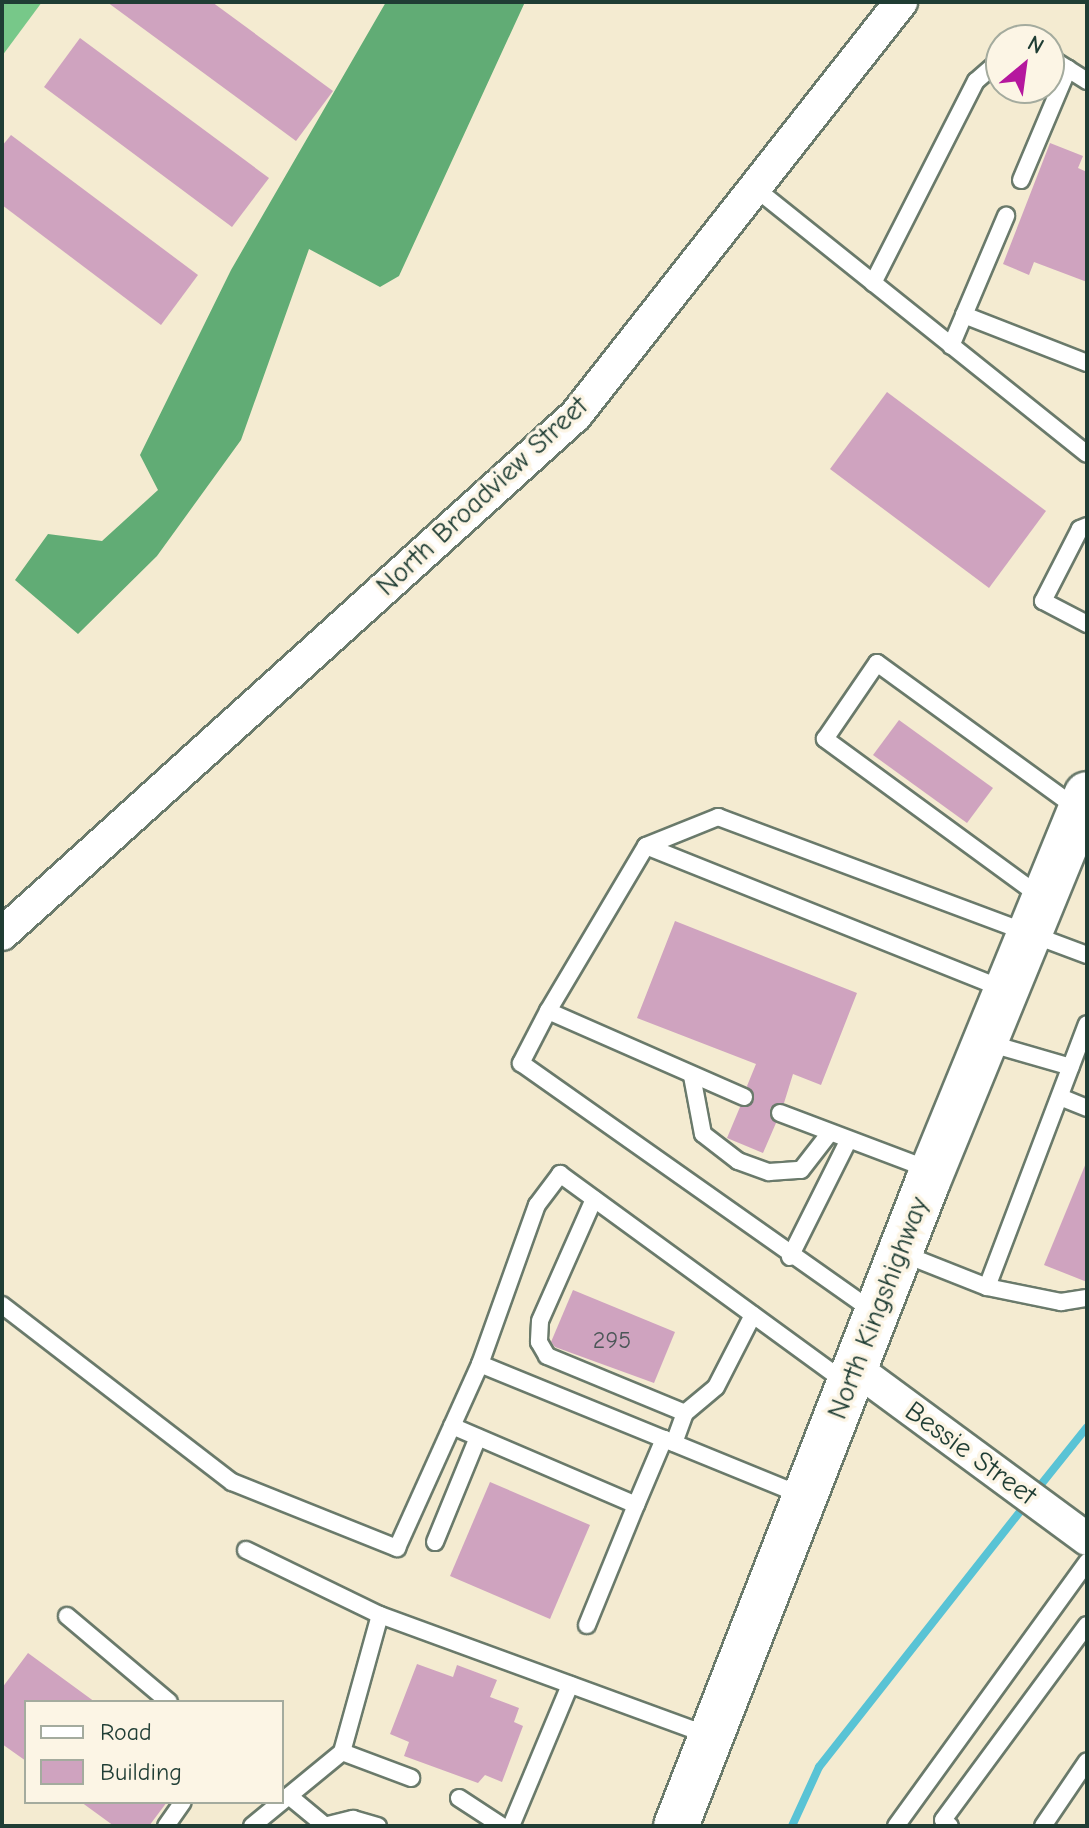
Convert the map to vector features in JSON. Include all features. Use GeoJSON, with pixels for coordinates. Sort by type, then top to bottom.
{"type":"FeatureCollection","features":[{"type":"Feature","properties":{"kind":"main road","name":"North Kingshighway"},"geometry":{"type":"LineString","coordinates":[[683,1824],[711,1736],[932,1170],[1084,802]]}},
{"type":"Feature","properties":{"kind":"street","name":"North Broadview Street"},"geometry":{"type":"LineString","coordinates":[[2,934],[576,415],[901,2]]}},
{"type":"Feature","properties":{"kind":"street","name":"Bessie Street"},"geometry":{"type":"LineString","coordinates":[[852,1376],[998,1471],[1085,1545]]}},
{"type":"Feature","properties":{"kind":"lane"},"geometry":{"type":"LineString","coordinates":[[1065,67],[1087,81]]}},
{"type":"Feature","properties":{"kind":"lane"},"geometry":{"type":"LineString","coordinates":[[1021,180],[1068,69]]}},
{"type":"Feature","properties":{"kind":"lane"},"geometry":{"type":"LineString","coordinates":[[873,283],[976,81],[985,73]]}},
{"type":"Feature","properties":{"kind":"lane"},"geometry":{"type":"LineString","coordinates":[[755,188],[1087,454]]}},
{"type":"Feature","properties":{"kind":"lane"},"geometry":{"type":"LineString","coordinates":[[951,346],[1006,216]]}},
{"type":"Feature","properties":{"kind":"lane"},"geometry":{"type":"LineString","coordinates":[[964,315],[1087,363]]}},
{"type":"Feature","properties":{"kind":"lane"},"geometry":{"type":"LineString","coordinates":[[1087,526],[1080,529],[1043,601],[1087,624]]}},
{"type":"Feature","properties":{"kind":"lane"},"geometry":{"type":"LineString","coordinates":[[1084,802],[877,663],[825,739],[1037,918],[1087,955]]}},
{"type":"Feature","properties":{"kind":"lane"},"geometry":{"type":"LineString","coordinates":[[876,1314],[790,1257],[521,1063],[548,1011],[646,846],[718,817],[1037,918]]}},
{"type":"Feature","properties":{"kind":"lane"},"geometry":{"type":"LineString","coordinates":[[646,846],[1007,991]]}},
{"type":"Feature","properties":{"kind":"lane"},"geometry":{"type":"LineString","coordinates":[[548,1011],[744,1097]]}},
{"type":"Feature","properties":{"kind":"lane"},"geometry":{"type":"LineString","coordinates":[[987,1287],[1087,1024]]}},
{"type":"Feature","properties":{"kind":"lane"},"geometry":{"type":"LineString","coordinates":[[986,1043],[1071,1067]]}},
{"type":"Feature","properties":{"kind":"lane"},"geometry":{"type":"LineString","coordinates":[[692,1076],[703,1134],[738,1161],[769,1172],[801,1170],[829,1134]]}},
{"type":"Feature","properties":{"kind":"lane"},"geometry":{"type":"LineString","coordinates":[[1060,1097],[1087,1108]]}},
{"type":"Feature","properties":{"kind":"lane"},"geometry":{"type":"LineString","coordinates":[[780,1113],[829,1134],[932,1170]]}},
{"type":"Feature","properties":{"kind":"lane"},"geometry":{"type":"LineString","coordinates":[[790,1257],[848,1141]]}},
{"type":"Feature","properties":{"kind":"lane"},"geometry":{"type":"LineString","coordinates":[[2,1305],[232,1482],[397,1548],[480,1364],[537,1205],[560,1174],[753,1315],[852,1376]]}},
{"type":"Feature","properties":{"kind":"lane"},"geometry":{"type":"LineString","coordinates":[[594,1199],[540,1321],[539,1342],[547,1356],[685,1413]]}},
{"type":"Feature","properties":{"kind":"lane"},"geometry":{"type":"LineString","coordinates":[[901,1253],[987,1287],[1061,1302],[1087,1298]]}},
{"type":"Feature","properties":{"kind":"lane"},"geometry":{"type":"LineString","coordinates":[[587,1625],[636,1505],[669,1441],[685,1413],[716,1387],[753,1315]]}},
{"type":"Feature","properties":{"kind":"lane"},"geometry":{"type":"LineString","coordinates":[[480,1364],[805,1496]]}},
{"type":"Feature","properties":{"kind":"lane"},"geometry":{"type":"LineString","coordinates":[[452,1426],[636,1505]]}},
{"type":"Feature","properties":{"kind":"lane"},"geometry":{"type":"LineString","coordinates":[[435,1542],[478,1437]]}},
{"type":"Feature","properties":{"kind":"lane"},"geometry":{"type":"LineString","coordinates":[[896,1826],[1085,1545]]}},
{"type":"Feature","properties":{"kind":"lane"},"geometry":{"type":"LineString","coordinates":[[246,1550],[380,1615],[711,1736]]}},
{"type":"Feature","properties":{"kind":"lane"},"geometry":{"type":"LineString","coordinates":[[284,1799],[342,1752],[380,1615]]}},
{"type":"Feature","properties":{"kind":"lane"},"geometry":{"type":"LineString","coordinates":[[67,1616],[167,1700]]}},
{"type":"Feature","properties":{"kind":"lane"},"geometry":{"type":"LineString","coordinates":[[950,1826],[943,1820],[1087,1625]]}},
{"type":"Feature","properties":{"kind":"lane"},"geometry":{"type":"LineString","coordinates":[[511,1826],[570,1685]]}},
{"type":"Feature","properties":{"kind":"lane"},"geometry":{"type":"LineString","coordinates":[[342,1752],[411,1778]]}},
{"type":"Feature","properties":{"kind":"lane"},"geometry":{"type":"LineString","coordinates":[[1043,1826],[1087,1761]]}},
{"type":"Feature","properties":{"kind":"lane"},"geometry":{"type":"LineString","coordinates":[[289,1796],[324,1825],[353,1819],[378,1826]]}},
{"type":"Feature","properties":{"kind":"lane"},"geometry":{"type":"LineString","coordinates":[[459,1798],[502,1826]]}},
{"type":"Feature","properties":{"kind":"lane"},"geometry":{"type":"LineString","coordinates":[[166,1826],[182,1804]]}},
{"type":"Feature","properties":{"kind":"lane"},"geometry":{"type":"LineString","coordinates":[[252,1826],[273,1805]]}},
{"type":"Feature","properties":{"kind":"green space"},"geometry":{"type":"Polygon","coordinates":[[[2,2],[42,2],[2,56],[2,2]]]}},
{"type":"Feature","properties":{"kind":"green space"},"geometry":{"type":"Polygon","coordinates":[[[386,2],[525,2],[399,276],[380,287],[309,249],[241,440],[157,556],[78,634],[15,580],[48,534],[102,541],[158,490],[140,455],[231,270],[386,2]]]}},
{"type":"Feature","properties":{"kind":"building"},"geometry":{"type":"Polygon","coordinates":[[[107,2],[212,2],[333,91],[296,141],[107,2]]]}},
{"type":"Feature","properties":{"kind":"building"},"geometry":{"type":"Polygon","coordinates":[[[80,38],[269,178],[232,227],[44,87],[80,38]]]}},
{"type":"Feature","properties":{"kind":"building"},"geometry":{"type":"Polygon","coordinates":[[[11,135],[198,275],[161,325],[2,205],[2,146],[11,135]]]}},
{"type":"Feature","properties":{"kind":"building"},"geometry":{"type":"Polygon","coordinates":[[[1050,143],[1083,156],[1078,168],[1087,172],[1087,282],[1034,262],[1029,275],[1003,264],[1050,143]]]}},
{"type":"Feature","properties":{"kind":"building"},"geometry":{"type":"Polygon","coordinates":[[[887,392],[1046,511],[989,588],[830,469],[887,392]]]}},
{"type":"Feature","properties":{"kind":"building"},"geometry":{"type":"Polygon","coordinates":[[[899,720],[993,788],[967,823],[873,755],[899,720]]]}},
{"type":"Feature","properties":{"kind":"building"},"geometry":{"type":"Polygon","coordinates":[[[675,921],[857,993],[821,1085],[793,1074],[784,1103],[770,1108],[776,1123],[763,1153],[727,1138],[740,1107],[754,1101],[747,1086],[756,1064],[637,1018],[675,921]]]}},
{"type":"Feature","properties":{"kind":"building"},"geometry":{"type":"Polygon","coordinates":[[[1087,1163],[1087,1282],[1044,1265],[1087,1163]]]}},
{"type":"Feature","properties":{"kind":"building"},"geometry":{"type":"Polygon","coordinates":[[[573,1290],[675,1332],[654,1383],[555,1347],[551,1342],[573,1290]]]}},
{"type":"Feature","properties":{"kind":"building"},"geometry":{"type":"Polygon","coordinates":[[[490,1482],[590,1525],[550,1619],[450,1576],[490,1482]]]}},
{"type":"Feature","properties":{"kind":"building"},"geometry":{"type":"Polygon","coordinates":[[[28,1653],[92,1700],[24,1700],[24,1760],[2,1744],[2,1688],[28,1653]]]}},
{"type":"Feature","properties":{"kind":"building"},"geometry":{"type":"Polygon","coordinates":[[[417,1664],[453,1677],[457,1665],[497,1680],[490,1697],[519,1708],[514,1722],[523,1726],[502,1782],[485,1775],[478,1783],[404,1756],[409,1742],[390,1734],[417,1664]]]}},
{"type":"Feature","properties":{"kind":"building"},"geometry":{"type":"Polygon","coordinates":[[[84,1804],[166,1804],[149,1826],[114,1826],[84,1804]]]}},
{"type":"Feature","properties":{"kind":"waterway"},"geometry":{"type":"LineString","coordinates":[[1035,1492],[1087,1427]]}},
{"type":"Feature","properties":{"kind":"waterway"},"geometry":{"type":"LineString","coordinates":[[792,1826],[819,1767],[1027,1503]]}}]}
